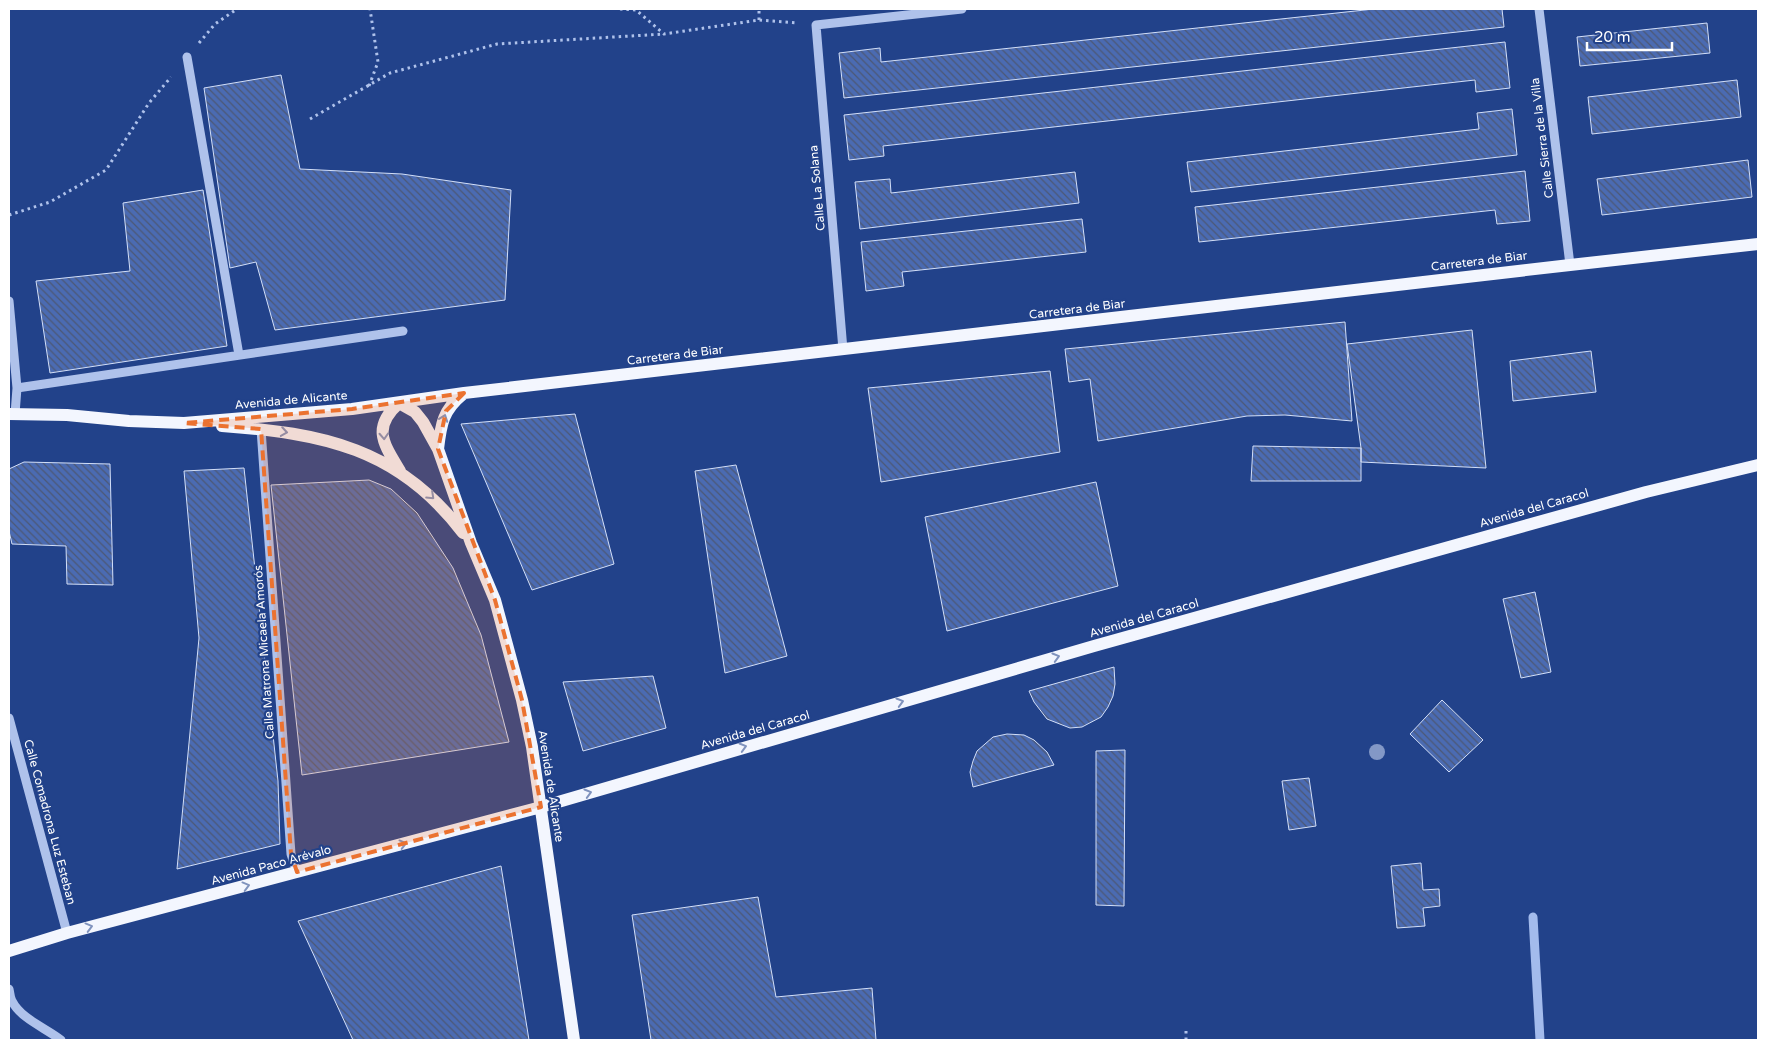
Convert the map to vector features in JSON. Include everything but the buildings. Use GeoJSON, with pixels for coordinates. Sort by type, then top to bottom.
{"type":"FeatureCollection","features":[{"type":"Feature","properties":{"kind":"main road","name":"Carretera de Biar"},"geometry":{"type":"LineString","coordinates":[[400,403],[464,393],[1570,264],[1758,244]]}},
{"type":"Feature","properties":{"kind":"main road","name":"Avenida de Alicante"},"geometry":{"type":"LineString","coordinates":[[438,449],[441,427],[446,411],[452,402],[464,393]]}},
{"type":"Feature","properties":{"kind":"main road","name":"Avenida de Alicante"},"geometry":{"type":"LineString","coordinates":[[184,423],[352,409],[400,403],[415,412],[423,422],[438,449],[470,543],[495,600],[522,700],[541,807],[574,1040]]}},
{"type":"Feature","properties":{"kind":"main road","name":"Avenida de Alicante"},"geometry":{"type":"LineString","coordinates":[[400,403],[386,418],[382,432],[384,444],[400,471]]}},
{"type":"Feature","properties":{"kind":"main road","name":"Avenida de Alicante"},"geometry":{"type":"LineString","coordinates":[[12,414],[67,415],[129,421],[261,429],[300,435],[338,444],[375,457],[400,471],[429,494],[448,513],[470,543]]}},
{"type":"Feature","properties":{"kind":"main road","name":"Avenida del Caracol"},"geometry":{"type":"LineString","coordinates":[[541,807],[1103,644],[1646,492],[1758,465]]}},
{"type":"Feature","properties":{"kind":"main road","name":"Avenida Paco Arévalo"},"geometry":{"type":"LineString","coordinates":[[9,950],[541,807]]}},
{"type":"Feature","properties":{"kind":"street"},"geometry":{"type":"LineString","coordinates":[[816,25],[962,9]]}},
{"type":"Feature","properties":{"kind":"street","name":"Calle Sierra de la Villa"},"geometry":{"type":"LineString","coordinates":[[1539,9],[1570,264]]}},
{"type":"Feature","properties":{"kind":"street","name":"Calle La Solana"},"geometry":{"type":"LineString","coordinates":[[816,25],[843,350]]}},
{"type":"Feature","properties":{"kind":"street"},"geometry":{"type":"LineString","coordinates":[[187,57],[239,355]]}},
{"type":"Feature","properties":{"kind":"street"},"geometry":{"type":"LineString","coordinates":[[9,301],[17,388],[12,414]]}},
{"type":"Feature","properties":{"kind":"street"},"geometry":{"type":"LineString","coordinates":[[17,388],[403,331]]}},
{"type":"Feature","properties":{"kind":"street","name":"Calle Matrona Micaela Amorós"},"geometry":{"type":"LineString","coordinates":[[261,429],[291,854],[297,872]]}},
{"type":"Feature","properties":{"kind":"street","name":"Calle Comadrona Luz Esteban"},"geometry":{"type":"LineString","coordinates":[[9,718],[67,933]]}},
{"type":"Feature","properties":{"kind":"street"},"geometry":{"type":"LineString","coordinates":[[9,989],[12,1001],[26,1017],[49,1030],[61,1040]]}},
{"type":"Feature","properties":{"kind":"path"},"geometry":{"type":"LineString","coordinates":[[9,215],[50,202],[106,170],[149,103],[215,24],[237,9]]}},
{"type":"Feature","properties":{"kind":"path"},"geometry":{"type":"LineString","coordinates":[[369,86],[378,62],[370,9]]}},
{"type":"Feature","properties":{"kind":"path"},"geometry":{"type":"LineString","coordinates":[[620,9],[636,10],[664,34]]}},
{"type":"Feature","properties":{"kind":"path"},"geometry":{"type":"LineString","coordinates":[[759,9],[759,20]]}},
{"type":"Feature","properties":{"kind":"path"},"geometry":{"type":"LineString","coordinates":[[310,119],[390,73],[497,44],[664,34],[759,20],[816,25]]}},
{"type":"Feature","properties":{"kind":"path"},"geometry":{"type":"LineString","coordinates":[[1186,1029],[1186,1040]]}},
{"type":"Feature","properties":{"kind":"highlighted area"},"geometry":{"type":"Polygon","coordinates":[[[464,393],[446,411],[438,449],[495,600],[522,700],[541,807],[297,872],[291,854],[261,429],[184,423],[352,409],[464,393]]]}},
{"type":"Feature","properties":{"kind":"waterway"},"geometry":{"type":"LineString","coordinates":[[1533,917],[1540,1040]]}}]}
